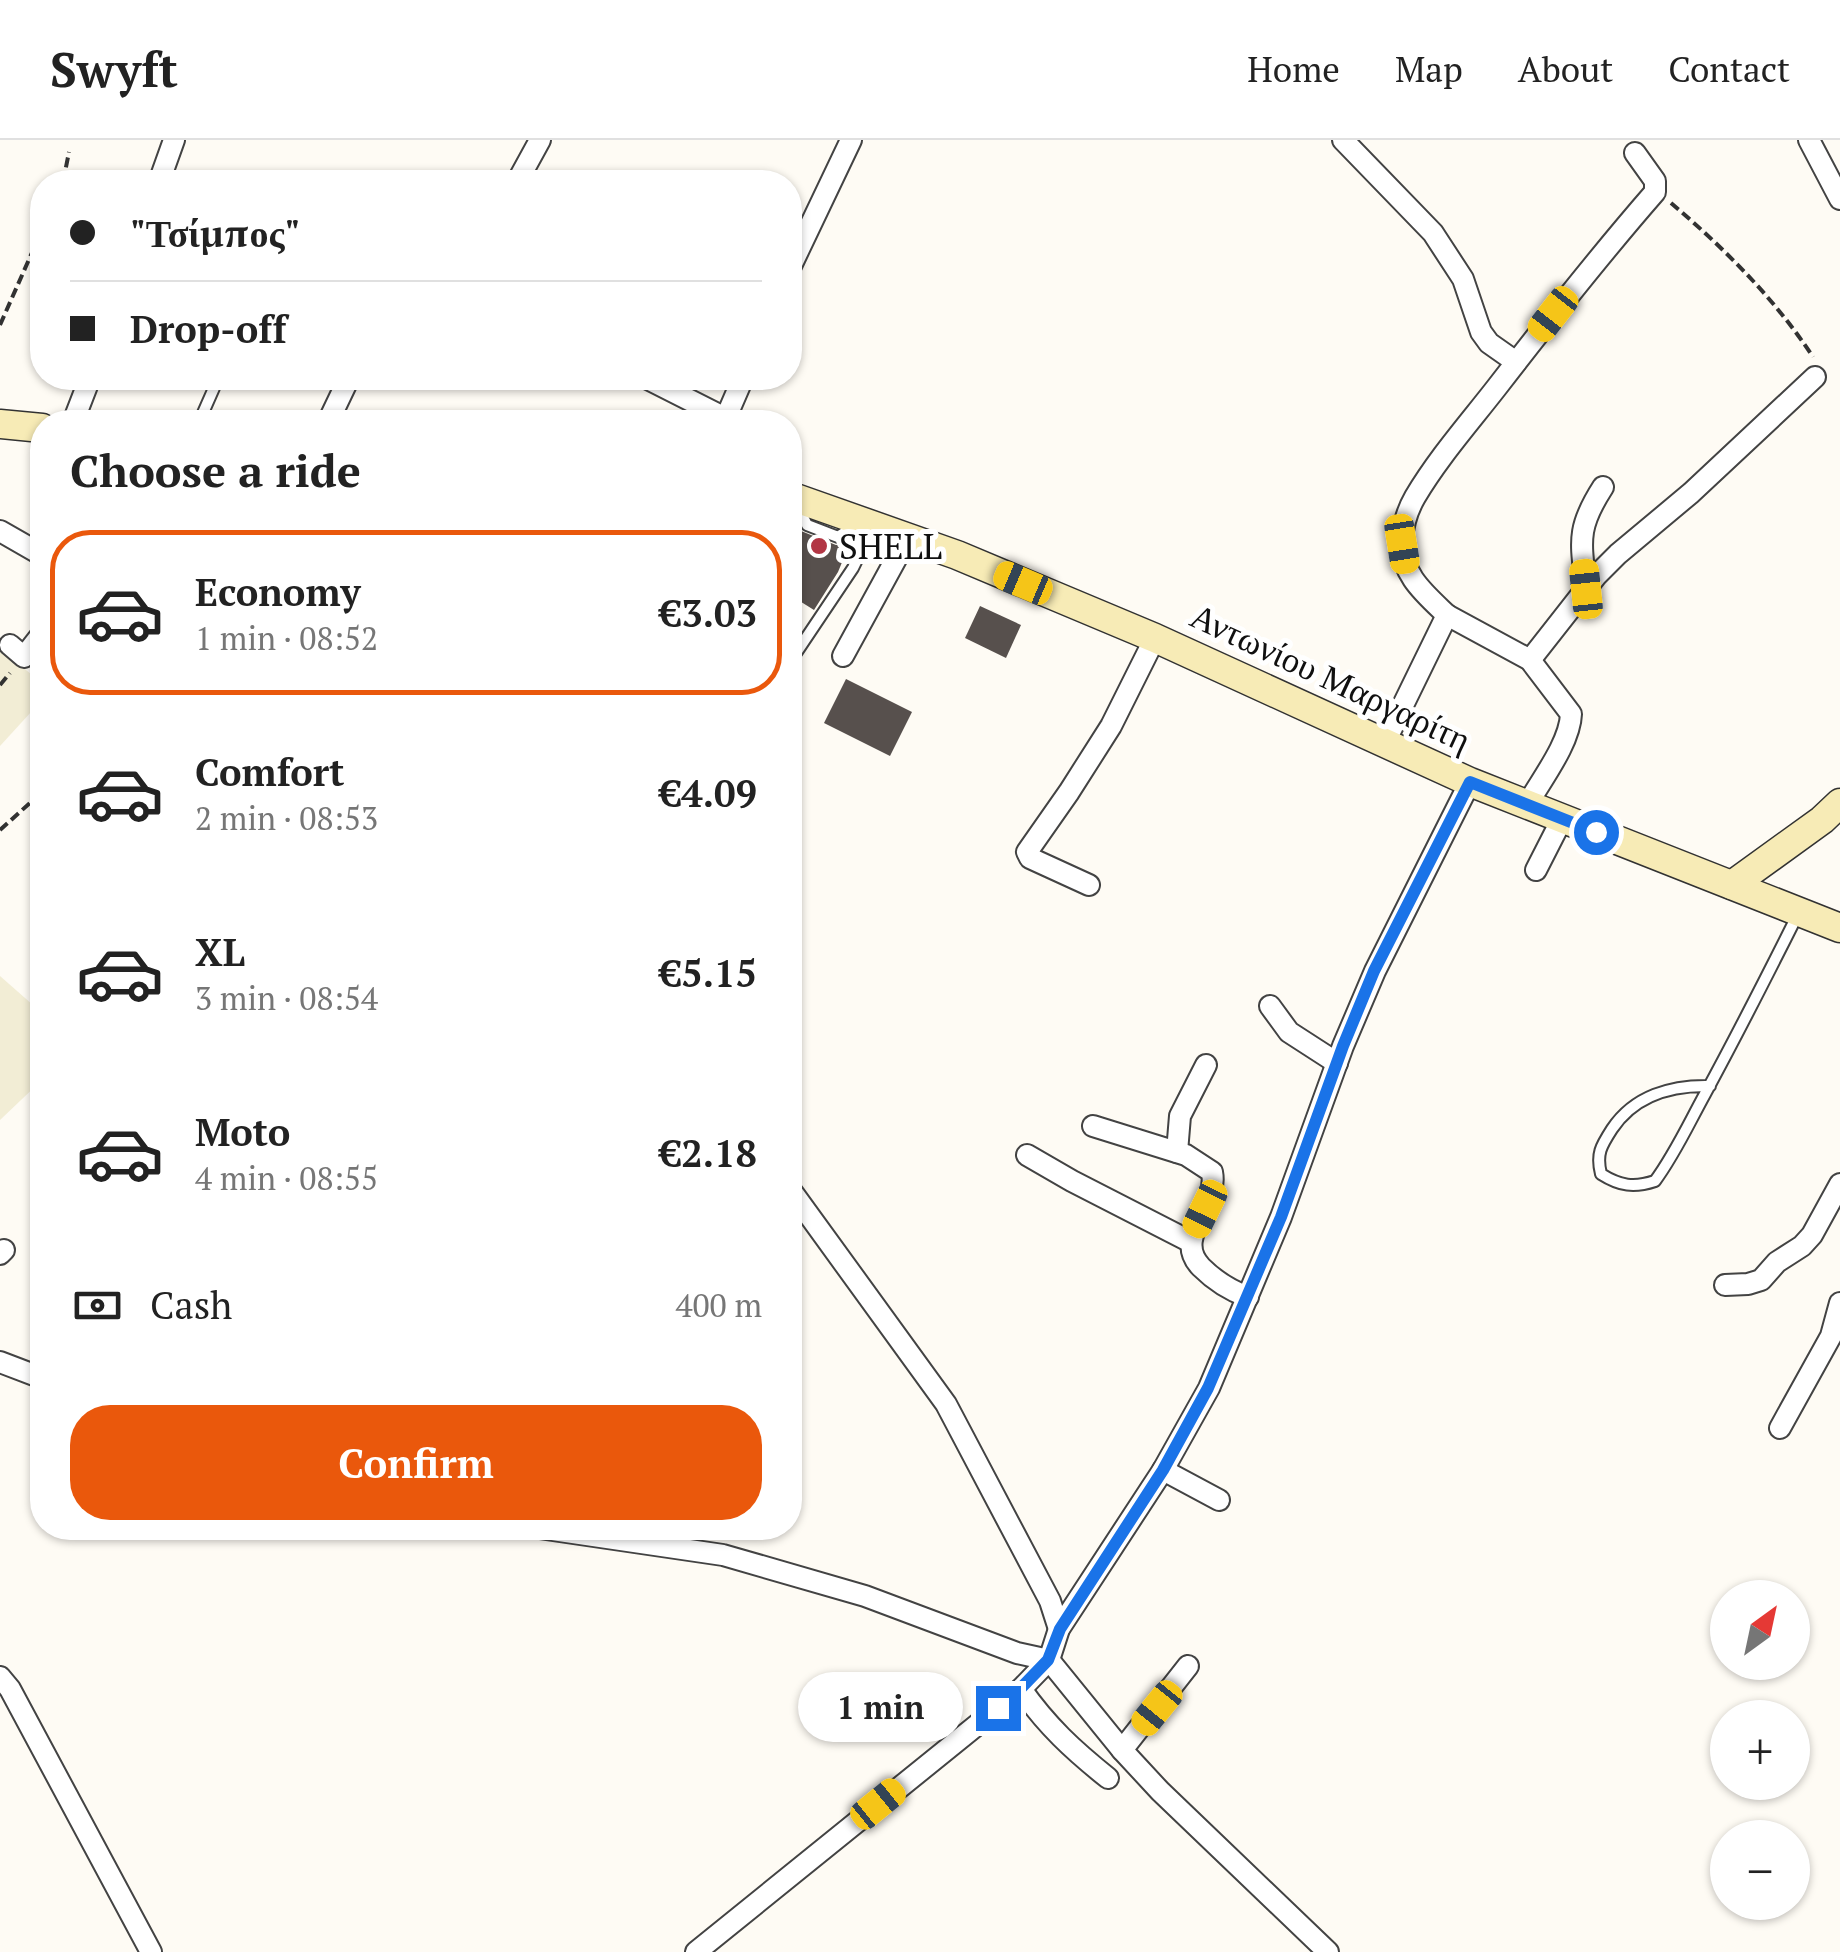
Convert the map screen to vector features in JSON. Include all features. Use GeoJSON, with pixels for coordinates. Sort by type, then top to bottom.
{"type":"FeatureCollection","features":[{"type":"Feature","properties":{"kind":"street"},"geometry":{"type":"LineString","coordinates":[[163,170],[174,140]]}},
{"type":"Feature","properties":{"kind":"street"},"geometry":{"type":"LineString","coordinates":[[524,170],[540,140]]}},
{"type":"Feature","properties":{"kind":"street"},"geometry":{"type":"LineString","coordinates":[[802,243],[852,140]]}},
{"type":"Feature","properties":{"kind":"street"},"geometry":{"type":"LineString","coordinates":[[1343,140],[1433,233],[1463,279],[1488,344],[1516,362]]}},
{"type":"Feature","properties":{"kind":"street"},"geometry":{"type":"LineString","coordinates":[[1809,140],[1840,199]]}},
{"type":"Feature","properties":{"kind":"street"},"geometry":{"type":"LineString","coordinates":[[1527,805],[1560,747],[1570,714],[1530,660],[1447,615],[1415,583],[1405,566],[1404,518],[1440,460],[1572,290],[1655,192],[1656,181],[1634,153]]}},
{"type":"Feature","properties":{"kind":"street"},"geometry":{"type":"LineString","coordinates":[[1530,660],[1618,554],[1691,493],[1815,377]]}},
{"type":"Feature","properties":{"kind":"street"},"geometry":{"type":"LineString","coordinates":[[668,390],[705,410]]}},
{"type":"Feature","properties":{"kind":"street"},"geometry":{"type":"LineString","coordinates":[[0,424],[30,427]]}},
{"type":"Feature","properties":{"kind":"street"},"geometry":{"type":"LineString","coordinates":[[1586,589],[1582,526],[1603,487]]}},
{"type":"Feature","properties":{"kind":"street","name":"Αντωνίου Μαργαρίτη"},"geometry":{"type":"LineString","coordinates":[[802,504],[862,527],[908,537],[958,555],[1155,638],[1470,782],[1840,928]]}},
{"type":"Feature","properties":{"kind":"street"},"geometry":{"type":"LineString","coordinates":[[0,531],[30,548]]}},
{"type":"Feature","properties":{"kind":"street"},"geometry":{"type":"LineString","coordinates":[[843,656],[908,537]]}},
{"type":"Feature","properties":{"kind":"street"},"geometry":{"type":"LineString","coordinates":[[1385,742],[1447,615]]}},
{"type":"Feature","properties":{"kind":"street"},"geometry":{"type":"LineString","coordinates":[[1088,885],[1030,858],[1027,852],[1111,726],[1155,638]]}},
{"type":"Feature","properties":{"kind":"street"},"geometry":{"type":"LineString","coordinates":[[10,645],[24,657],[30,649]]}},
{"type":"Feature","properties":{"kind":"street"},"geometry":{"type":"LineString","coordinates":[[696,1952],[1020,1689],[1048,1660],[1060,1629],[1163,1470],[1208,1388],[1281,1217],[1374,971],[1470,782]]}},
{"type":"Feature","properties":{"kind":"street"},"geometry":{"type":"LineString","coordinates":[[1732,886],[1822,820],[1840,802]]}},
{"type":"Feature","properties":{"kind":"street"},"geometry":{"type":"LineString","coordinates":[[1536,870],[1562,818]]}},
{"type":"Feature","properties":{"kind":"street"},"geometry":{"type":"LineString","coordinates":[[1270,1006],[1289,1032],[1337,1063]]}},
{"type":"Feature","properties":{"kind":"street"},"geometry":{"type":"LineString","coordinates":[[1177,1152],[1180,1116],[1206,1065]]}},
{"type":"Feature","properties":{"kind":"street"},"geometry":{"type":"LineString","coordinates":[[1092,1126],[1177,1152],[1212,1172],[1210,1196],[1191,1242],[1192,1258],[1229,1290],[1248,1297]]}},
{"type":"Feature","properties":{"kind":"street"},"geometry":{"type":"LineString","coordinates":[[1027,1155],[1191,1242]]}},
{"type":"Feature","properties":{"kind":"street"},"geometry":{"type":"LineString","coordinates":[[1725,1285],[1760,1280],[1777,1262],[1802,1246],[1840,1184]]}},
{"type":"Feature","properties":{"kind":"street"},"geometry":{"type":"LineString","coordinates":[[802,1206],[946,1404],[1050,1602],[1060,1629]]}},
{"type":"Feature","properties":{"kind":"street"},"geometry":{"type":"LineString","coordinates":[[1780,1428],[1831,1336],[1840,1302]]}},
{"type":"Feature","properties":{"kind":"street"},"geometry":{"type":"LineString","coordinates":[[0,1362],[30,1373]]}},
{"type":"Feature","properties":{"kind":"street"},"geometry":{"type":"LineString","coordinates":[[1163,1470],[1219,1500]]}},
{"type":"Feature","properties":{"kind":"street"},"geometry":{"type":"LineString","coordinates":[[621,1540],[723,1555],[865,1596],[1016,1653],[1048,1660],[1160,1791],[1328,1952]]}},
{"type":"Feature","properties":{"kind":"street"},"geometry":{"type":"LineString","coordinates":[[1122,1750],[1188,1666]]}},
{"type":"Feature","properties":{"kind":"street"},"geometry":{"type":"LineString","coordinates":[[0,1677],[10,1689],[150,1952]]}},
{"type":"Feature","properties":{"kind":"street"},"geometry":{"type":"LineString","coordinates":[[1020,1689],[1068,1746],[1108,1778]]}},
{"type":"Feature","properties":{"kind":"lane"},"geometry":{"type":"LineString","coordinates":[[802,644],[853,568],[862,527]]}},
{"type":"Feature","properties":{"kind":"lane"},"geometry":{"type":"LineString","coordinates":[[1710,1086],[1688,1085],[1638,1102],[1618,1120],[1604,1141],[1597,1159],[1601,1174],[1616,1184],[1629,1186],[1655,1180],[1668,1164],[1710,1086],[1800,911]]}},
{"type":"Feature","properties":{"kind":"path"},"geometry":{"type":"LineString","coordinates":[[65,170],[69,152]]}},
{"type":"Feature","properties":{"kind":"path"},"geometry":{"type":"LineString","coordinates":[[1655,192],[1715,242],[1762,292],[1813,358],[1815,377]]}},
{"type":"Feature","properties":{"kind":"path"},"geometry":{"type":"LineString","coordinates":[[0,324],[30,257]]}},
{"type":"Feature","properties":{"kind":"path"},"geometry":{"type":"LineString","coordinates":[[0,830],[30,803]]}},
{"type":"Feature","properties":{"kind":"shaded area"},"geometry":{"type":"Polygon","coordinates":[[[0,649],[30,673],[30,713],[0,746],[0,649]]]}},
{"type":"Feature","properties":{"kind":"shaded area"},"geometry":{"type":"Polygon","coordinates":[[[0,976],[30,1002],[30,1091],[0,1120],[0,976]]]}},
{"type":"Feature","properties":{"kind":"building"},"geometry":{"type":"Polygon","coordinates":[[[802,531],[836,545],[850,543],[838,572],[814,610],[802,602],[802,531]]]}},
{"type":"Feature","properties":{"kind":"building"},"geometry":{"type":"Polygon","coordinates":[[[980,606],[1021,625],[1006,658],[965,638],[980,606]]]}},
{"type":"Feature","properties":{"kind":"building"},"geometry":{"type":"Polygon","coordinates":[[[846,679],[912,712],[890,756],[824,723],[846,679]]]}},
{"type":"Feature","properties":{"kind":"place","name":"SHELL"},"geometry":{"type":"Point","coordinates":[819,546]}},
{"type":"Feature","properties":{"kind":"route"},"geometry":{"type":"LineString","coordinates":[[998,1708],[1048,1660],[1060,1629],[1163,1470],[1208,1388],[1281,1217],[1374,971],[1470,782],[1596,832]]}}]}
